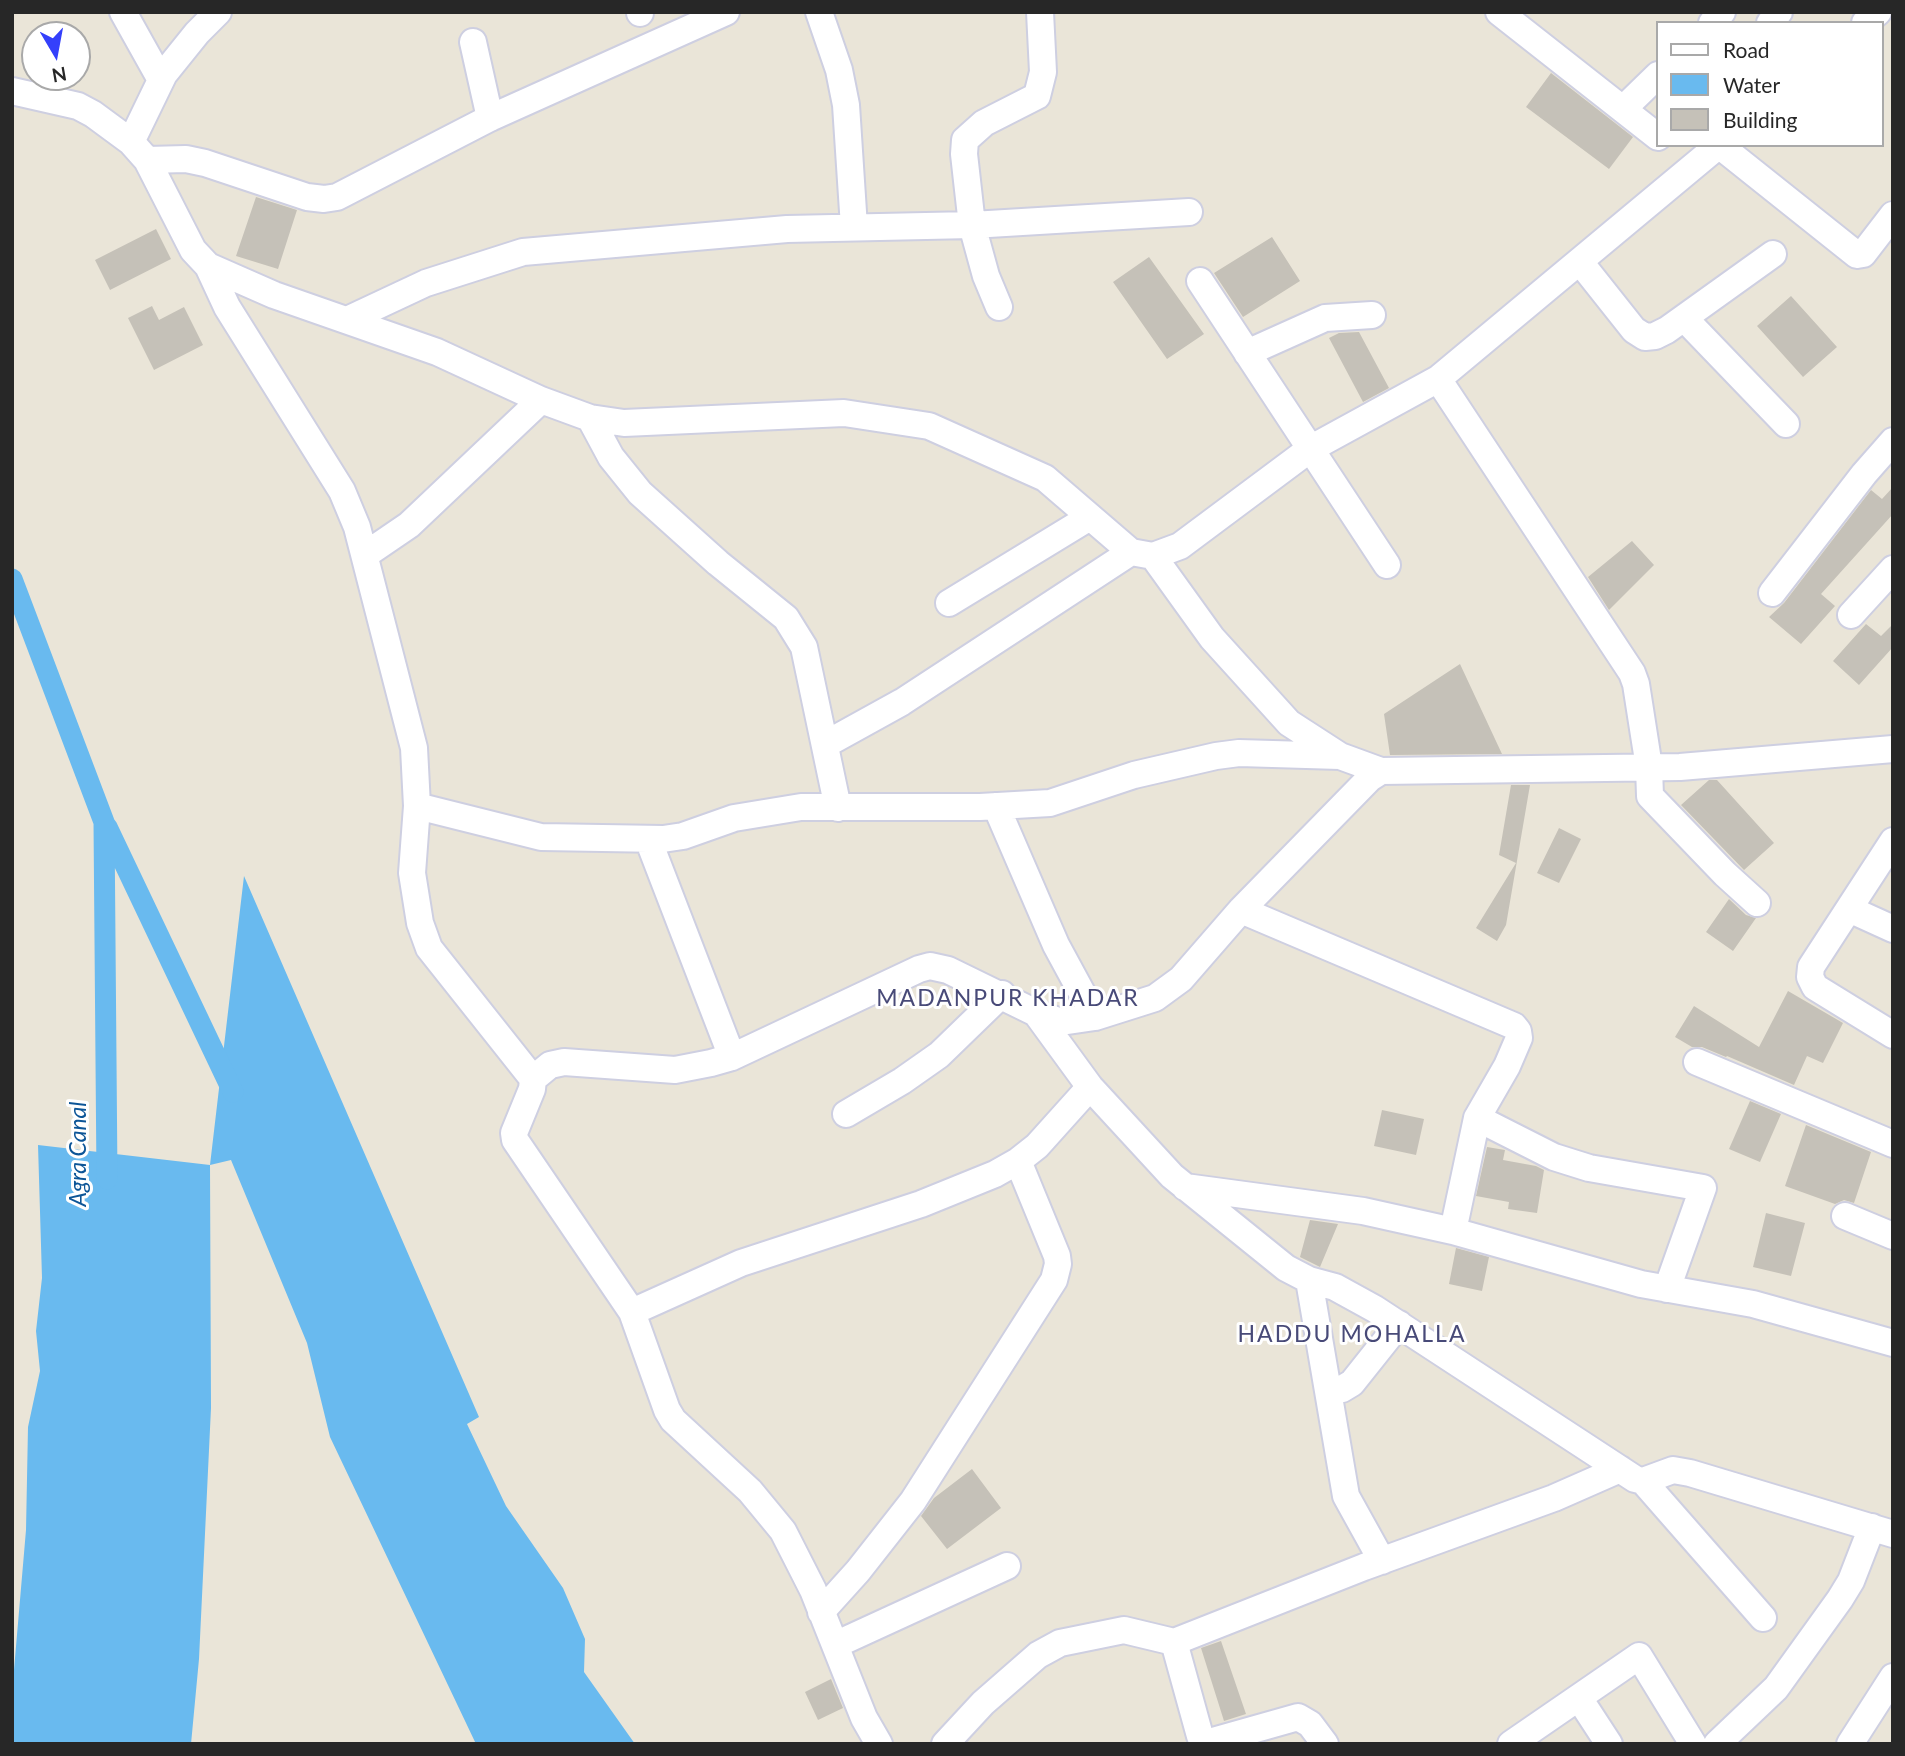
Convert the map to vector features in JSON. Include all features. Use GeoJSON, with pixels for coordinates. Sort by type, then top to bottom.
{"type":"FeatureCollection","features":[{"type":"Feature","properties":{"kind":"street"},"geometry":{"type":"LineString","coordinates":[[123,12],[161,80]]}},
{"type":"Feature","properties":{"kind":"street"},"geometry":{"type":"LineString","coordinates":[[218,12],[179,54],[161,80],[139,151],[193,250],[208,266],[227,307],[342,491],[358,527],[414,748],[417,806],[412,873],[420,923],[429,947],[533,1079],[532,1089],[514,1133],[515,1140],[632,1312],[673,1420],[750,1491],[783,1531],[821,1612],[864,1718],[880,1744]]}},
{"type":"Feature","properties":{"kind":"street"},"geometry":{"type":"LineString","coordinates":[[12,91],[78,106],[139,151],[205,163],[307,197],[324,199],[337,197],[490,118],[726,12]]}},
{"type":"Feature","properties":{"kind":"street"},"geometry":{"type":"LineString","coordinates":[[819,12],[839,70],[846,105],[854,227]]}},
{"type":"Feature","properties":{"kind":"street"},"geometry":{"type":"LineString","coordinates":[[999,307],[986,276],[972,225],[964,154],[965,140],[984,123],[1037,96],[1043,72],[1040,12]]}},
{"type":"Feature","properties":{"kind":"street"},"geometry":{"type":"LineString","coordinates":[[1499,12],[1657,136]]}},
{"type":"Feature","properties":{"kind":"street"},"geometry":{"type":"LineString","coordinates":[[473,42],[490,118]]}},
{"type":"Feature","properties":{"kind":"street"},"geometry":{"type":"LineString","coordinates":[[1623,109],[1657,76]]}},
{"type":"Feature","properties":{"kind":"street"},"geometry":{"type":"LineString","coordinates":[[1672,147],[1695,165]]}},
{"type":"Feature","properties":{"kind":"street"},"geometry":{"type":"LineString","coordinates":[[826,744],[902,702],[1142,554],[1180,546],[1310,449],[1438,379],[1717,147]]}},
{"type":"Feature","properties":{"kind":"street"},"geometry":{"type":"LineString","coordinates":[[1722,147],[1857,255],[1863,254],[1893,215]]}},
{"type":"Feature","properties":{"kind":"street"},"geometry":{"type":"LineString","coordinates":[[346,320],[426,283],[523,252],[787,229],[972,225],[1189,212]]}},
{"type":"Feature","properties":{"kind":"street"},"geometry":{"type":"LineString","coordinates":[[1580,262],[1634,330],[1645,337],[1667,330],[1773,254]]}},
{"type":"Feature","properties":{"kind":"street"},"geometry":{"type":"LineString","coordinates":[[208,266],[274,295],[437,352],[541,400],[590,418],[624,423],[844,413],[929,426],[1042,477],[1090,517],[1142,554],[1212,638],[1289,723],[1340,756],[1381,771],[1680,767],[1893,749]]}},
{"type":"Feature","properties":{"kind":"street"},"geometry":{"type":"LineString","coordinates":[[1200,281],[1387,565]]}},
{"type":"Feature","properties":{"kind":"street"},"geometry":{"type":"LineString","coordinates":[[1247,353],[1325,318],[1372,315]]}},
{"type":"Feature","properties":{"kind":"street"},"geometry":{"type":"LineString","coordinates":[[1684,318],[1786,424]]}},
{"type":"Feature","properties":{"kind":"street"},"geometry":{"type":"LineString","coordinates":[[1438,379],[1632,673],[1649,767],[1650,796],[1724,874],[1757,903]]}},
{"type":"Feature","properties":{"kind":"street"},"geometry":{"type":"LineString","coordinates":[[365,555],[409,525],[541,400]]}},
{"type":"Feature","properties":{"kind":"street"},"geometry":{"type":"LineString","coordinates":[[590,418],[611,457],[640,493],[718,563],[786,618],[804,647],[838,808]]}},
{"type":"Feature","properties":{"kind":"street"},"geometry":{"type":"LineString","coordinates":[[1772,593],[1864,474],[1893,441]]}},
{"type":"Feature","properties":{"kind":"street"},"geometry":{"type":"LineString","coordinates":[[949,603],[1090,517]]}},
{"type":"Feature","properties":{"kind":"street"},"geometry":{"type":"LineString","coordinates":[[1851,615],[1893,569]]}},
{"type":"Feature","properties":{"kind":"street"},"geometry":{"type":"LineString","coordinates":[[417,806],[541,837],[648,839],[683,836],[734,818],[801,807],[996,806],[1050,803],[1134,775],[1216,755],[1240,753],[1340,756]]}},
{"type":"Feature","properties":{"kind":"street"},"geometry":{"type":"LineString","coordinates":[[533,1079],[551,1065],[564,1062],[675,1070],[695,1068],[732,1057],[930,966],[948,970],[1036,1013],[1061,1022],[1095,1017],[1154,998],[1168,990],[1197,962],[1241,910],[1370,778],[1381,771]]}},
{"type":"Feature","properties":{"kind":"street"},"geometry":{"type":"LineString","coordinates":[[996,806],[1056,945],[1095,1017]]}},
{"type":"Feature","properties":{"kind":"street"},"geometry":{"type":"LineString","coordinates":[[648,839],[732,1057]]}},
{"type":"Feature","properties":{"kind":"street"},"geometry":{"type":"LineString","coordinates":[[1893,841],[1811,967],[1810,977],[1815,987],[1893,1035]]}},
{"type":"Feature","properties":{"kind":"street"},"geometry":{"type":"LineString","coordinates":[[1849,909],[1893,929]]}},
{"type":"Feature","properties":{"kind":"street"},"geometry":{"type":"LineString","coordinates":[[1241,910],[1514,1026],[1518,1031],[1519,1038],[1507,1066],[1477,1118],[1453,1231]]}},
{"type":"Feature","properties":{"kind":"street"},"geometry":{"type":"LineString","coordinates":[[846,1114],[902,1081],[939,1055],[1002,995]]}},
{"type":"Feature","properties":{"kind":"street"},"geometry":{"type":"LineString","coordinates":[[1036,1013],[1090,1087],[1183,1186],[1286,1269],[1309,1280],[1335,1287],[1399,1324],[1632,1475],[1763,1618]]}},
{"type":"Feature","properties":{"kind":"street"},"geometry":{"type":"LineString","coordinates":[[1697,1062],[1893,1144]]}},
{"type":"Feature","properties":{"kind":"street"},"geometry":{"type":"LineString","coordinates":[[632,1312],[741,1263],[920,1204],[995,1174],[1037,1146],[1090,1087]]}},
{"type":"Feature","properties":{"kind":"street"},"geometry":{"type":"LineString","coordinates":[[1477,1118],[1554,1157],[1589,1168],[1703,1188],[1667,1289]]}},
{"type":"Feature","properties":{"kind":"street"},"geometry":{"type":"LineString","coordinates":[[821,1612],[858,1571],[913,1501],[1054,1280],[1057,1256],[1018,1161]]}},
{"type":"Feature","properties":{"kind":"street"},"geometry":{"type":"LineString","coordinates":[[1183,1186],[1332,1205],[1453,1231],[1667,1289],[1753,1304],[1893,1343]]}},
{"type":"Feature","properties":{"kind":"street"},"geometry":{"type":"LineString","coordinates":[[1845,1216],[1893,1236]]}},
{"type":"Feature","properties":{"kind":"street"},"geometry":{"type":"LineString","coordinates":[[1309,1280],[1346,1496],[1382,1561]]}},
{"type":"Feature","properties":{"kind":"street"},"geometry":{"type":"LineString","coordinates":[[1329,1392],[1352,1383],[1399,1324]]}},
{"type":"Feature","properties":{"kind":"street"},"geometry":{"type":"LineString","coordinates":[[945,1744],[1014,1674],[1038,1655],[1060,1643],[1124,1630],[1174,1642],[1554,1498],[1632,1475],[1673,1470],[1882,1531],[1840,1600],[1776,1688],[1717,1744]]}},
{"type":"Feature","properties":{"kind":"street"},"geometry":{"type":"LineString","coordinates":[[835,1645],[1007,1566]]}},
{"type":"Feature","properties":{"kind":"street"},"geometry":{"type":"LineString","coordinates":[[1174,1642],[1200,1736],[1204,1741],[1213,1741],[1298,1717],[1310,1724],[1325,1744]]}},
{"type":"Feature","properties":{"kind":"street"},"geometry":{"type":"LineString","coordinates":[[1511,1744],[1544,1735],[1578,1698],[1639,1656],[1693,1744]]}},
{"type":"Feature","properties":{"kind":"street"},"geometry":{"type":"LineString","coordinates":[[1850,1744],[1893,1677]]}},
{"type":"Feature","properties":{"kind":"street"},"geometry":{"type":"LineString","coordinates":[[1578,1698],[1609,1744]]}},
{"type":"Feature","properties":{"kind":"water"},"geometry":{"type":"Polygon","coordinates":[[[244,876],[479,1417],[467,1424],[506,1506],[563,1588],[585,1639],[584,1672],[635,1744],[476,1744],[330,1437],[307,1343],[231,1160],[210,1165],[244,876]]]}},
{"type":"Feature","properties":{"kind":"water"},"geometry":{"type":"Polygon","coordinates":[[[38,1145],[210,1165],[211,1408],[199,1659],[191,1744],[12,1744],[12,1693],[26,1530],[28,1427],[40,1371],[36,1331],[42,1278],[38,1145]]]}},
{"type":"Feature","properties":{"kind":"building"},"geometry":{"type":"Polygon","coordinates":[[[1551,73],[1633,137],[1609,169],[1526,107],[1551,73]]]}},
{"type":"Feature","properties":{"kind":"building"},"geometry":{"type":"Polygon","coordinates":[[[256,197],[297,210],[278,269],[236,256],[256,197]]]}},
{"type":"Feature","properties":{"kind":"building"},"geometry":{"type":"Polygon","coordinates":[[[156,229],[171,259],[110,290],[95,260],[156,229]]]}},
{"type":"Feature","properties":{"kind":"building"},"geometry":{"type":"Polygon","coordinates":[[[1272,237],[1300,281],[1243,317],[1214,273],[1272,237]]]}},
{"type":"Feature","properties":{"kind":"building"},"geometry":{"type":"Polygon","coordinates":[[[1149,257],[1204,334],[1167,359],[1113,282],[1149,257]]]}},
{"type":"Feature","properties":{"kind":"building"},"geometry":{"type":"Polygon","coordinates":[[[1791,296],[1837,347],[1803,377],[1757,326],[1791,296]]]}},
{"type":"Feature","properties":{"kind":"building"},"geometry":{"type":"Polygon","coordinates":[[[152,306],[159,320],[184,307],[203,345],[154,370],[128,318],[152,306]]]}},
{"type":"Feature","properties":{"kind":"building"},"geometry":{"type":"Polygon","coordinates":[[[1359,332],[1389,388],[1363,402],[1329,338],[1339,333],[1359,332]]]}},
{"type":"Feature","properties":{"kind":"building"},"geometry":{"type":"Polygon","coordinates":[[[1893,487],[1893,514],[1821,594],[1835,606],[1801,644],[1769,617],[1784,603],[1871,490],[1882,499],[1893,487]]]}},
{"type":"Feature","properties":{"kind":"building"},"geometry":{"type":"Polygon","coordinates":[[[1632,541],[1654,565],[1609,610],[1588,577],[1632,541]]]}},
{"type":"Feature","properties":{"kind":"building"},"geometry":{"type":"Polygon","coordinates":[[[1866,624],[1881,636],[1893,624],[1893,647],[1859,685],[1833,661],[1866,624]]]}},
{"type":"Feature","properties":{"kind":"building"},"geometry":{"type":"Polygon","coordinates":[[[1460,664],[1502,754],[1390,755],[1384,714],[1460,664]]]}},
{"type":"Feature","properties":{"kind":"building"},"geometry":{"type":"Polygon","coordinates":[[[1709,780],[1717,780],[1774,843],[1744,870],[1681,805],[1709,780]]]}},
{"type":"Feature","properties":{"kind":"building"},"geometry":{"type":"Polygon","coordinates":[[[1511,785],[1530,785],[1506,925],[1497,941],[1476,928],[1516,863],[1499,855],[1511,785]]]}},
{"type":"Feature","properties":{"kind":"building"},"geometry":{"type":"Polygon","coordinates":[[[1559,828],[1581,839],[1559,883],[1537,873],[1559,828]]]}},
{"type":"Feature","properties":{"kind":"building"},"geometry":{"type":"Polygon","coordinates":[[[1729,899],[1746,915],[1756,918],[1733,951],[1706,932],[1729,899]]]}},
{"type":"Feature","properties":{"kind":"building"},"geometry":{"type":"Polygon","coordinates":[[[1788,991],[1843,1023],[1823,1063],[1807,1056],[1794,1085],[1727,1056],[1702,1047],[1692,1047],[1675,1037],[1694,1006],[1759,1047],[1788,991]]]}},
{"type":"Feature","properties":{"kind":"building"},"geometry":{"type":"Polygon","coordinates":[[[1750,1101],[1781,1114],[1760,1162],[1729,1149],[1750,1101]]]}},
{"type":"Feature","properties":{"kind":"building"},"geometry":{"type":"Polygon","coordinates":[[[1382,1110],[1424,1119],[1416,1155],[1374,1146],[1382,1110]]]}},
{"type":"Feature","properties":{"kind":"building"},"geometry":{"type":"Polygon","coordinates":[[[1806,1125],[1871,1152],[1854,1203],[1844,1200],[1835,1204],[1785,1186],[1806,1125]]]}},
{"type":"Feature","properties":{"kind":"building"},"geometry":{"type":"Polygon","coordinates":[[[1487,1147],[1505,1150],[1503,1160],[1544,1170],[1537,1213],[1508,1209],[1509,1202],[1476,1196],[1487,1147]]]}},
{"type":"Feature","properties":{"kind":"building"},"geometry":{"type":"Polygon","coordinates":[[[1766,1213],[1805,1223],[1791,1276],[1753,1267],[1766,1213]]]}},
{"type":"Feature","properties":{"kind":"building"},"geometry":{"type":"Polygon","coordinates":[[[1310,1220],[1338,1224],[1320,1267],[1300,1257],[1310,1220]]]}},
{"type":"Feature","properties":{"kind":"building"},"geometry":{"type":"Polygon","coordinates":[[[1456,1248],[1489,1257],[1482,1291],[1449,1284],[1456,1248]]]}},
{"type":"Feature","properties":{"kind":"building"},"geometry":{"type":"Polygon","coordinates":[[[972,1469],[1001,1508],[947,1549],[921,1516],[934,1498],[972,1469]]]}},
{"type":"Feature","properties":{"kind":"building"},"geometry":{"type":"Polygon","coordinates":[[[1221,1641],[1246,1714],[1224,1721],[1201,1648],[1221,1641]]]}},
{"type":"Feature","properties":{"kind":"building"},"geometry":{"type":"Polygon","coordinates":[[[831,1679],[843,1708],[818,1720],[805,1692],[831,1679]]]}},
{"type":"Feature","properties":{"kind":"waterway","name":"Agra Canal"},"geometry":{"type":"LineString","coordinates":[[12,579],[104,822],[107,1179]]}},
{"type":"Feature","properties":{"kind":"waterway"},"geometry":{"type":"LineString","coordinates":[[107,827],[233,1092]]}},
{"type":"Feature","properties":{"kind":"district","name":"MADANPUR KHADAR"},"geometry":{"type":"Point","coordinates":[1008,999]}},
{"type":"Feature","properties":{"kind":"district","name":"HADDU MOHALLA"},"geometry":{"type":"Point","coordinates":[1352,1335]}}]}
